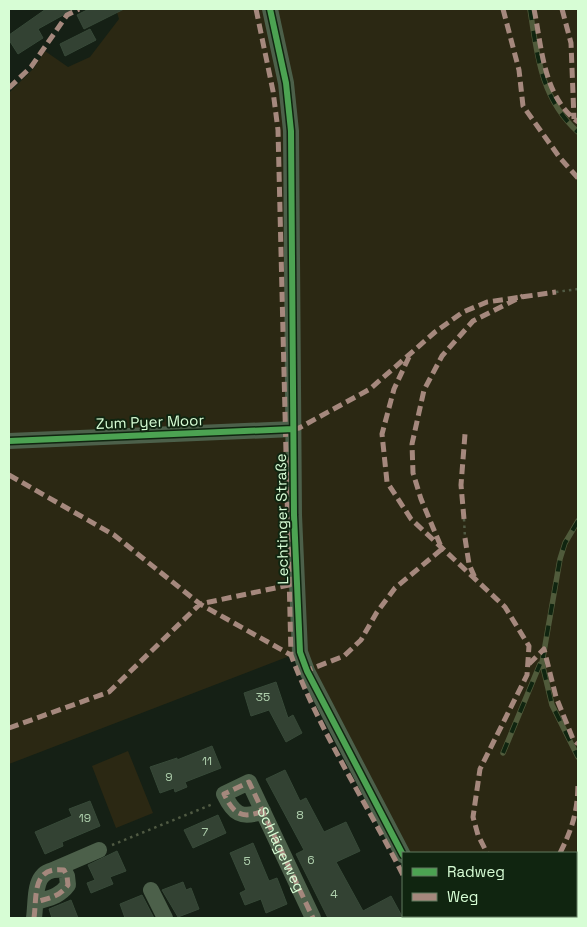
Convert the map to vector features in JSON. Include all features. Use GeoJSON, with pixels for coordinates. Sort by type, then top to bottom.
{"type":"FeatureCollection","features":[{"type":"Feature","properties":{"kind":"street","name":"Lechtinger Straße"},"geometry":{"type":"LineString","coordinates":[[270,9],[286,83],[291,131],[293,429],[300,652],[307,670],[402,853]]}},
{"type":"Feature","properties":{"kind":"street","name":"Zum Pyer Moor"},"geometry":{"type":"LineString","coordinates":[[9,441],[293,429]]}},
{"type":"Feature","properties":{"kind":"street","name":"Schlägelweg"},"geometry":{"type":"LineString","coordinates":[[226,798],[224,794],[249,782],[314,918]]}},
{"type":"Feature","properties":{"kind":"street"},"geometry":{"type":"LineString","coordinates":[[226,798],[238,813],[251,816],[262,811]]}},
{"type":"Feature","properties":{"kind":"street"},"geometry":{"type":"LineString","coordinates":[[35,910],[38,879],[44,872],[100,850]]}},
{"type":"Feature","properties":{"kind":"street"},"geometry":{"type":"LineString","coordinates":[[35,910],[54,898],[68,885],[64,870],[54,869]]}},
{"type":"Feature","properties":{"kind":"street"},"geometry":{"type":"LineString","coordinates":[[151,890],[165,918]]}},
{"type":"Feature","properties":{"kind":"path"},"geometry":{"type":"LineString","coordinates":[[556,292],[578,289]]}},
{"type":"Feature","properties":{"kind":"path"},"geometry":{"type":"LineString","coordinates":[[464,519],[465,538]]}},
{"type":"Feature","properties":{"kind":"path"},"geometry":{"type":"LineString","coordinates":[[100,850],[226,798]]}},
{"type":"Feature","properties":{"kind":"shaded area"},"geometry":{"type":"Polygon","coordinates":[[[116,9],[578,9],[578,918],[436,918],[577,917],[577,852],[402,852],[300,652],[9,764],[9,93],[34,68],[45,51],[68,67],[90,57],[119,19],[116,9]]]}},
{"type":"Feature","properties":{"kind":"shaded area"},"geometry":{"type":"Polygon","coordinates":[[[128,751],[153,813],[116,828],[92,766],[128,751]]]}},
{"type":"Feature","properties":{"kind":"building"},"geometry":{"type":"Polygon","coordinates":[[[46,9],[74,9],[38,29],[43,38],[18,54],[9,40],[9,35],[46,9]]]}},
{"type":"Feature","properties":{"kind":"building"},"geometry":{"type":"Polygon","coordinates":[[[89,9],[124,9],[84,29],[77,15],[89,9]]]}},
{"type":"Feature","properties":{"kind":"building"},"geometry":{"type":"Polygon","coordinates":[[[90,29],[96,40],[65,56],[60,44],[90,29]]]}},
{"type":"Feature","properties":{"kind":"building"},"geometry":{"type":"Polygon","coordinates":[[[276,682],[288,718],[293,715],[302,733],[286,742],[269,710],[251,716],[244,693],[276,682]]]}},
{"type":"Feature","properties":{"kind":"building"},"geometry":{"type":"Polygon","coordinates":[[[212,746],[221,768],[185,782],[187,787],[175,792],[174,788],[160,793],[150,767],[177,758],[177,760],[212,746]]]}},
{"type":"Feature","properties":{"kind":"building"},"geometry":{"type":"Polygon","coordinates":[[[285,770],[300,801],[306,798],[324,832],[346,822],[360,851],[336,862],[363,911],[391,896],[403,918],[328,918],[296,854],[304,850],[266,779],[285,770]]]}},
{"type":"Feature","properties":{"kind":"building"},"geometry":{"type":"Polygon","coordinates":[[[90,801],[100,826],[62,842],[63,846],[45,854],[35,832],[72,816],[69,809],[90,801]]]}},
{"type":"Feature","properties":{"kind":"building"},"geometry":{"type":"Polygon","coordinates":[[[218,815],[226,833],[193,848],[184,830],[218,815]]]}},
{"type":"Feature","properties":{"kind":"building"},"geometry":{"type":"Polygon","coordinates":[[[253,843],[269,881],[277,878],[287,904],[266,913],[261,899],[245,905],[240,893],[246,890],[230,853],[253,843]]]}},
{"type":"Feature","properties":{"kind":"building"},"geometry":{"type":"Polygon","coordinates":[[[117,851],[126,871],[110,877],[113,884],[91,893],[87,883],[95,880],[88,865],[117,851]]]}},
{"type":"Feature","properties":{"kind":"building"},"geometry":{"type":"Polygon","coordinates":[[[183,882],[186,890],[191,888],[199,909],[178,917],[162,890],[183,882]]]}},
{"type":"Feature","properties":{"kind":"building"},"geometry":{"type":"Polygon","coordinates":[[[142,895],[154,918],[125,918],[120,904],[142,895]]]}},
{"type":"Feature","properties":{"kind":"building"},"geometry":{"type":"Polygon","coordinates":[[[71,900],[78,918],[52,918],[49,909],[71,900]]]}},
{"type":"Feature","properties":{"kind":"railway"},"geometry":{"type":"LineString","coordinates":[[530,9],[535,43],[548,91],[566,119],[578,132]]}},
{"type":"Feature","properties":{"kind":"railway"},"geometry":{"type":"LineString","coordinates":[[578,521],[565,543],[560,559],[542,663],[552,705],[578,757]]}},
{"type":"Feature","properties":{"kind":"railway"},"geometry":{"type":"LineString","coordinates":[[503,753],[540,664]]}},
{"type":"Feature","properties":{"kind":"marked path"},"geometry":{"type":"LineString","coordinates":[[9,88],[31,67],[67,15],[79,9]]}},
{"type":"Feature","properties":{"kind":"marked path"},"geometry":{"type":"LineString","coordinates":[[256,9],[273,91],[278,130],[291,655],[329,739],[402,873]]}},
{"type":"Feature","properties":{"kind":"marked path"},"geometry":{"type":"LineString","coordinates":[[503,9],[519,70],[523,106],[560,158],[578,178]]}},
{"type":"Feature","properties":{"kind":"marked path"},"geometry":{"type":"LineString","coordinates":[[534,9],[542,55],[551,85],[557,99],[578,122]]}},
{"type":"Feature","properties":{"kind":"marked path"},"geometry":{"type":"LineString","coordinates":[[562,9],[571,43],[574,119]]}},
{"type":"Feature","properties":{"kind":"marked path"},"geometry":{"type":"LineString","coordinates":[[293,429],[299,428],[370,389],[435,332],[463,312],[487,302],[556,292]]}},
{"type":"Feature","properties":{"kind":"marked path"},"geometry":{"type":"LineString","coordinates":[[303,672],[344,656],[361,640],[377,612],[395,588],[442,549],[421,499],[413,473],[412,444],[424,390],[442,356],[473,321],[523,296]]}},
{"type":"Feature","properties":{"kind":"marked path"},"geometry":{"type":"LineString","coordinates":[[409,357],[394,389],[382,434],[387,482],[411,519],[505,607],[529,646],[527,675],[480,769],[473,817],[478,835],[486,852]]}},
{"type":"Feature","properties":{"kind":"marked path"},"geometry":{"type":"LineString","coordinates":[[464,519],[461,485],[465,434]]}},
{"type":"Feature","properties":{"kind":"marked path"},"geometry":{"type":"LineString","coordinates":[[9,475],[114,535],[200,604],[291,655]]}},
{"type":"Feature","properties":{"kind":"marked path"},"geometry":{"type":"LineString","coordinates":[[465,538],[469,564],[475,578]]}},
{"type":"Feature","properties":{"kind":"marked path"},"geometry":{"type":"LineString","coordinates":[[9,728],[109,692],[200,604],[294,584]]}},
{"type":"Feature","properties":{"kind":"marked path"},"geometry":{"type":"LineString","coordinates":[[529,664],[544,649],[556,697],[573,739],[578,744]]}},
{"type":"Feature","properties":{"kind":"marked path"},"geometry":{"type":"LineString","coordinates":[[560,852],[574,818],[578,781]]}},
{"type":"Feature","properties":{"kind":"marked path"},"geometry":{"type":"LineString","coordinates":[[263,811],[255,814],[243,815],[234,810],[224,794],[249,782],[313,918]]}},
{"type":"Feature","properties":{"kind":"marked path"},"geometry":{"type":"LineString","coordinates":[[34,918],[36,892],[41,877],[54,870],[64,870],[68,885],[65,889],[54,896],[36,902]]}},
{"type":"Feature","properties":{"kind":"cycle path"},"geometry":{"type":"LineString","coordinates":[[270,9],[286,83],[291,131],[294,515],[300,652],[307,671],[402,853]]}},
{"type":"Feature","properties":{"kind":"cycle path"},"geometry":{"type":"LineString","coordinates":[[9,441],[293,429]]}}]}
